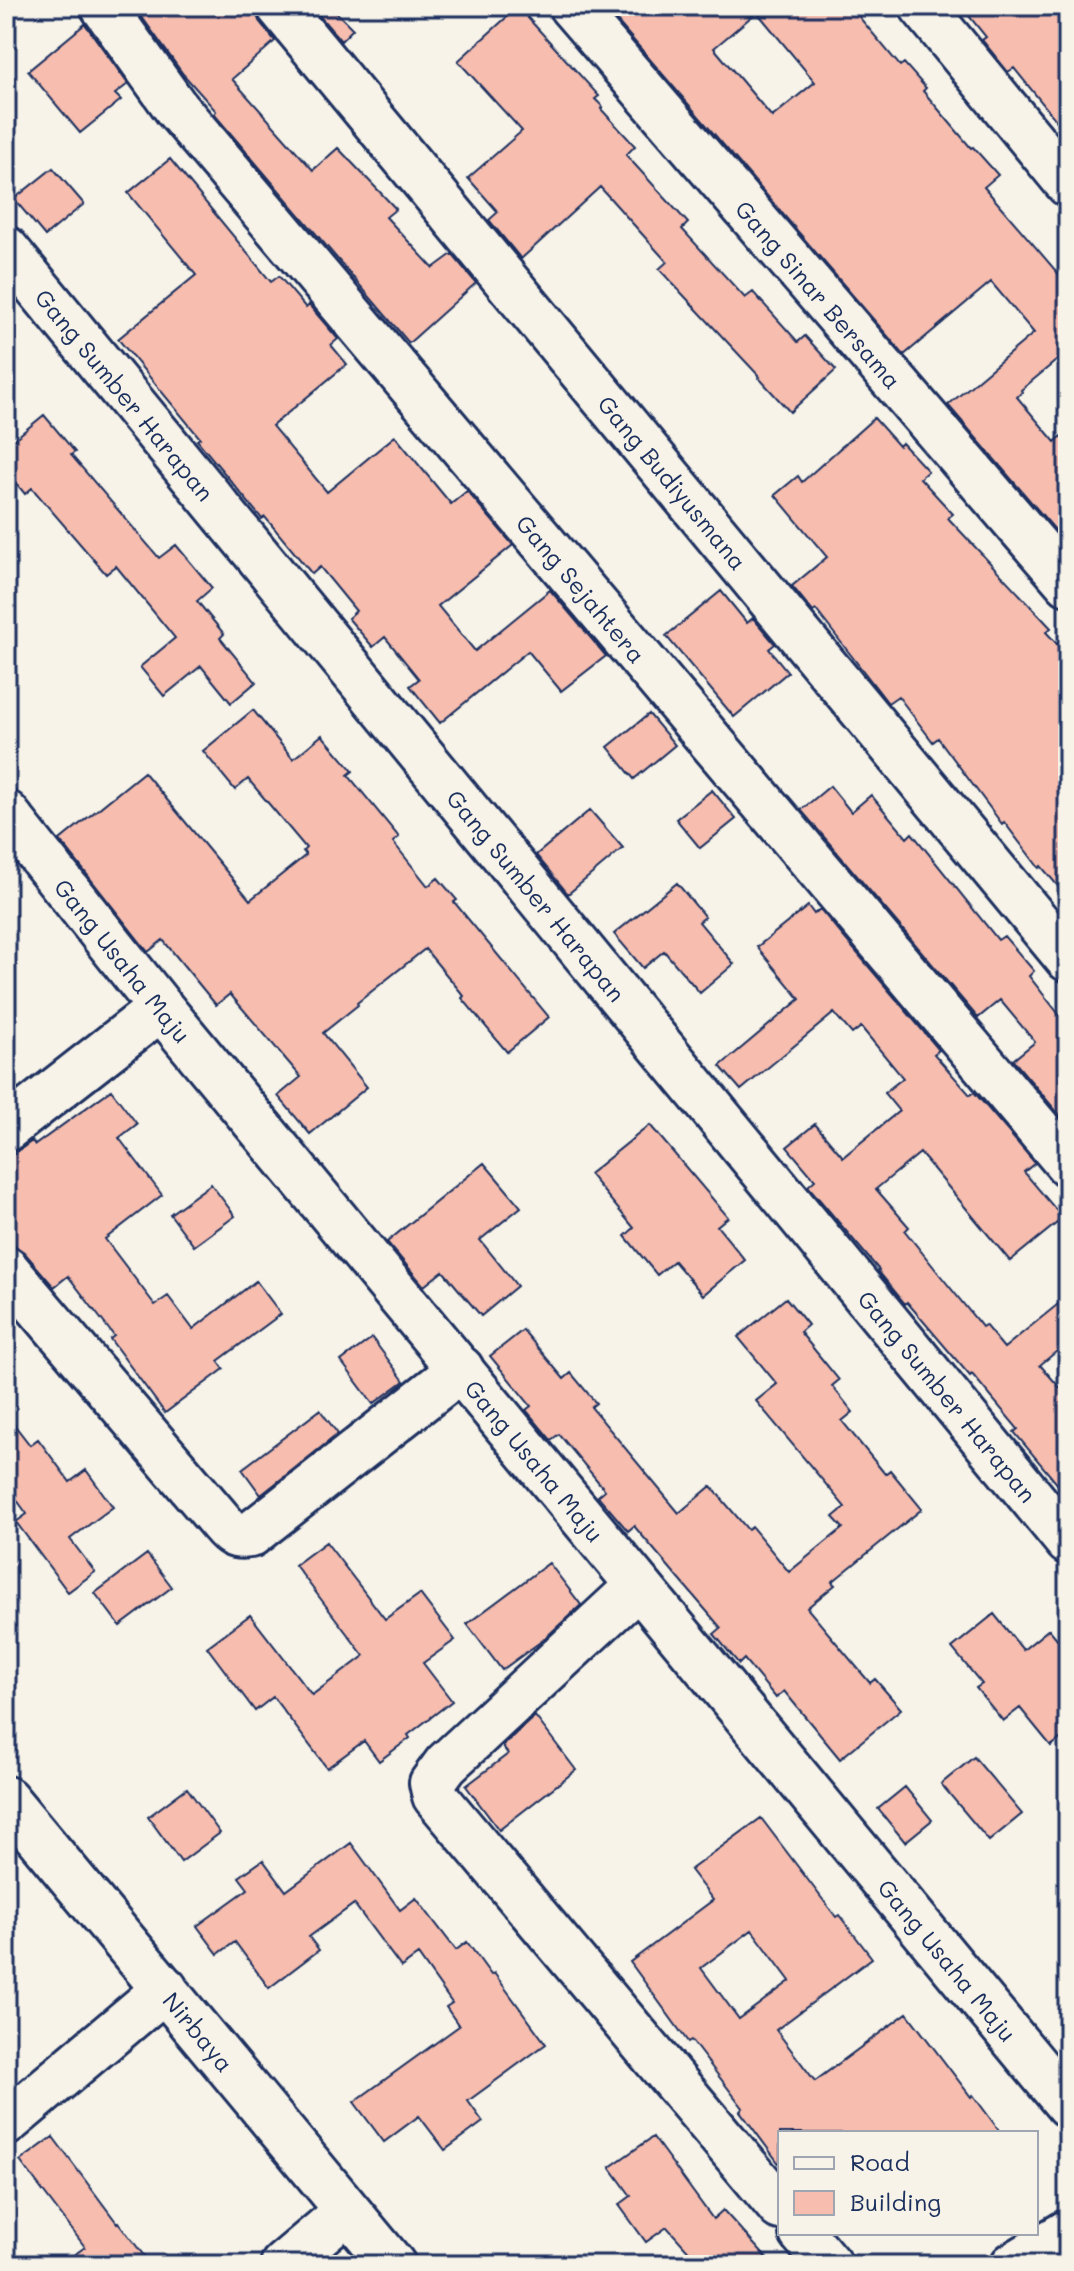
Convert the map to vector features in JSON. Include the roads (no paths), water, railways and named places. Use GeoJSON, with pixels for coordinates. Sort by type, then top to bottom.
{"type":"FeatureCollection","features":[{"type":"Feature","properties":{"kind":"street","name":"Gang Sejahtera"},"geometry":{"type":"LineString","coordinates":[[103,6],[176,108],[1068,1164]]}},
{"type":"Feature","properties":{"kind":"street","name":"Gang Budiyusmana"},"geometry":{"type":"LineString","coordinates":[[279,6],[1068,959]]}},
{"type":"Feature","properties":{"kind":"street","name":"Gang Sinar Bersama"},"geometry":{"type":"LineString","coordinates":[[571,6],[1068,583]]}},
{"type":"Feature","properties":{"kind":"street"},"geometry":{"type":"LineString","coordinates":[[922,6],[1068,184]]}},
{"type":"Feature","properties":{"kind":"street","name":"Gang Sumber Harapan"},"geometry":{"type":"LineString","coordinates":[[6,249],[1068,1542]]}},
{"type":"Feature","properties":{"kind":"street","name":"Gang Usaha Maju"},"geometry":{"type":"LineString","coordinates":[[6,813],[161,1008],[1068,2105]]}},
{"type":"Feature","properties":{"kind":"street"},"geometry":{"type":"LineString","coordinates":[[6,1129],[161,1008]]}},
{"type":"Feature","properties":{"kind":"street"},"geometry":{"type":"LineString","coordinates":[[6,1269],[230,1533],[239,1537],[250,1535],[461,1369]]}},
{"type":"Feature","properties":{"kind":"street"},"geometry":{"type":"LineString","coordinates":[[638,1586],[446,1764],[432,1783],[435,1796],[778,2205]]}},
{"type":"Feature","properties":{"kind":"street","name":"Nirbaya"},"geometry":{"type":"LineString","coordinates":[[6,1799],[393,2265]]}},
{"type":"Feature","properties":{"kind":"street"},"geometry":{"type":"LineString","coordinates":[[6,2123],[165,1989]]}},
{"type":"Feature","properties":{"kind":"street"},"geometry":{"type":"LineString","coordinates":[[283,2265],[347,2211]]}},
{"type":"Feature","properties":{"kind":"street"},"geometry":{"type":"LineString","coordinates":[[1013,2265],[1068,2232]]}},
{"type":"Feature","properties":{"kind":"street"},"geometry":{"type":"LineString","coordinates":[[804,2235],[829,2265]]}}]}
